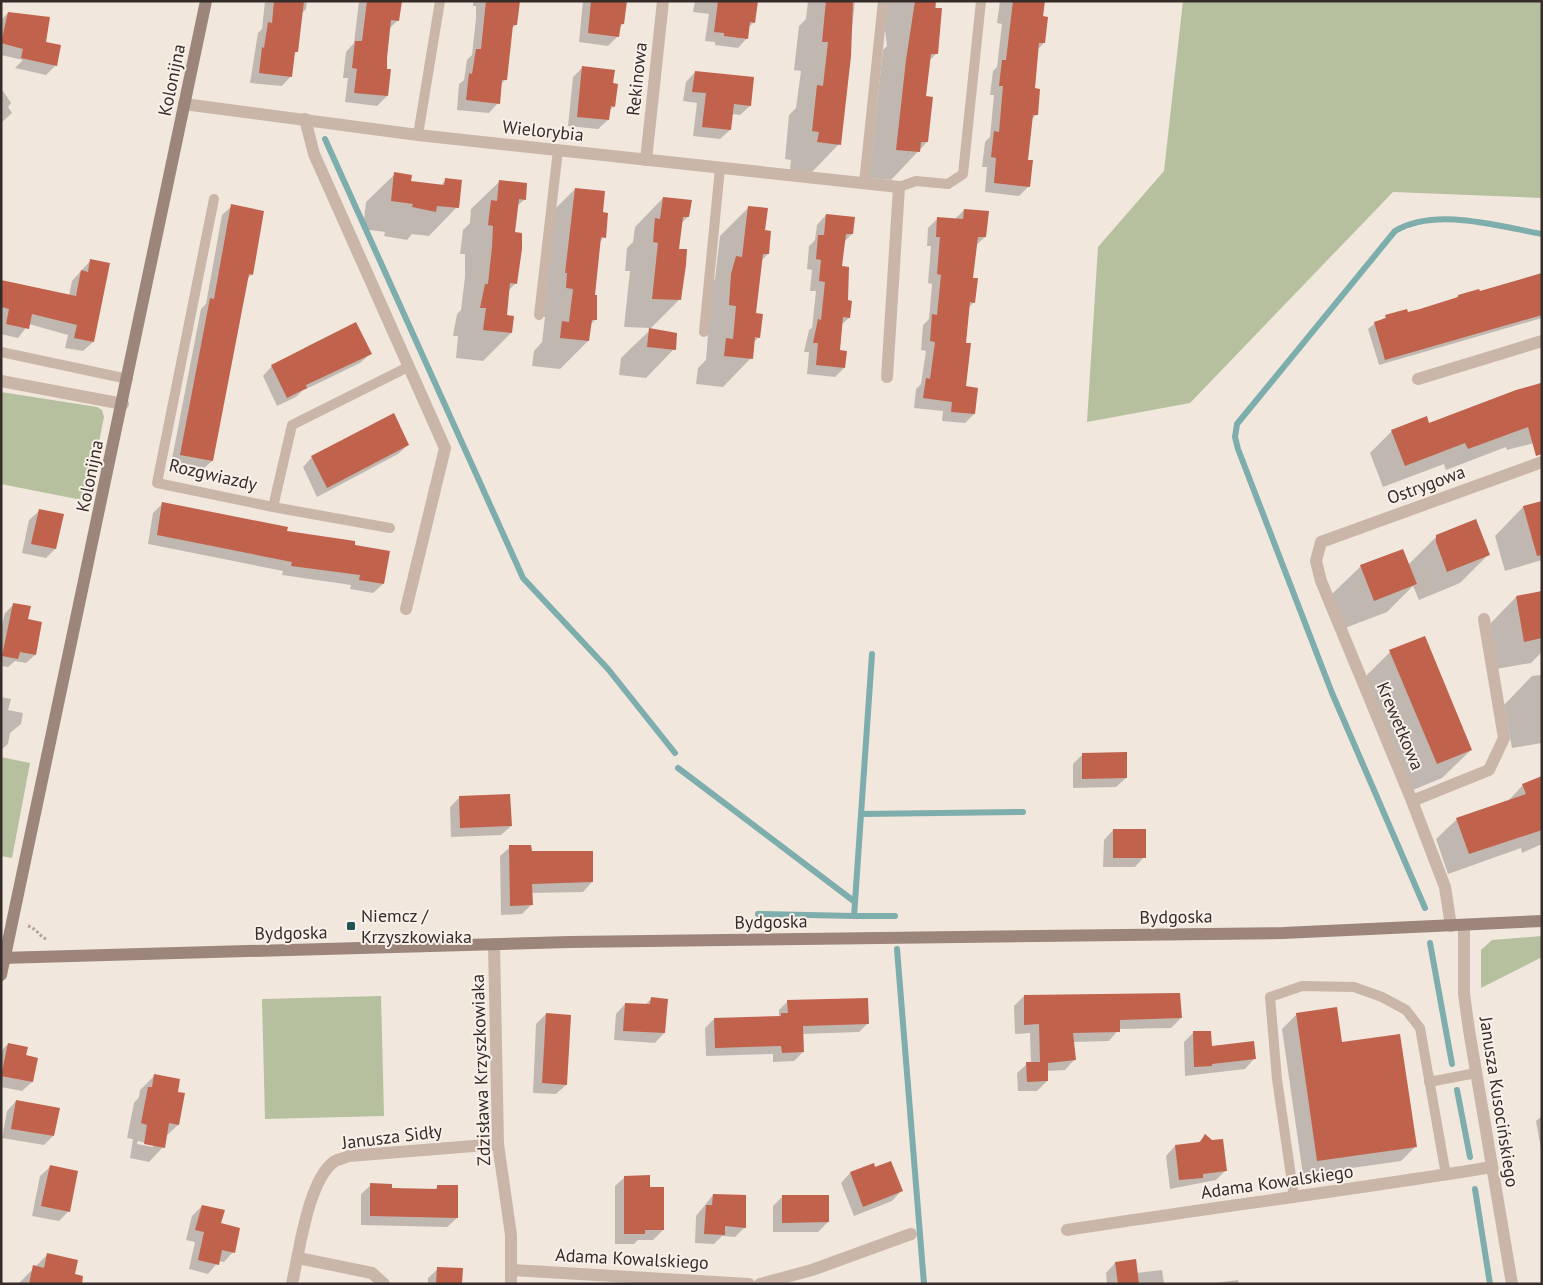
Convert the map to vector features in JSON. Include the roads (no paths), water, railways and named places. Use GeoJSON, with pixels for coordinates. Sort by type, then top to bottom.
{"type":"FeatureCollection","features":[{"type":"Feature","properties":{"kind":"street","name":"Kolonijna"},"geometry":{"type":"LineString","coordinates":[[1,975],[3,958],[123,404],[206,1]]}},
{"type":"Feature","properties":{"kind":"street","name":"Rekinowa"},"geometry":{"type":"LineString","coordinates":[[646,160],[663,1]]}},
{"type":"Feature","properties":{"kind":"street","name":"Wielorybia"},"geometry":{"type":"LineString","coordinates":[[184,104],[418,135],[899,187]]}},
{"type":"Feature","properties":{"kind":"street"},"geometry":{"type":"LineString","coordinates":[[305,119],[314,154],[445,448],[406,609]]}},
{"type":"Feature","properties":{"kind":"street"},"geometry":{"type":"LineString","coordinates":[[887,377],[899,187]]}},
{"type":"Feature","properties":{"kind":"street"},"geometry":{"type":"LineString","coordinates":[[1418,379],[1542,341]]}},
{"type":"Feature","properties":{"kind":"street"},"geometry":{"type":"LineString","coordinates":[[1,381],[123,404]]}},
{"type":"Feature","properties":{"kind":"street","name":"Ostrygowa"},"geometry":{"type":"LineString","coordinates":[[1321,542],[1542,462]]}},
{"type":"Feature","properties":{"kind":"street","name":"Krewetkowa"},"geometry":{"type":"LineString","coordinates":[[1321,542],[1316,560],[1321,581],[1412,801],[1445,887],[1457,925]]}},
{"type":"Feature","properties":{"kind":"street"},"geometry":{"type":"LineString","coordinates":[[1412,801],[1489,770],[1504,738],[1484,619]]}},
{"type":"Feature","properties":{"kind":"street","name":"Bydgoska"},"geometry":{"type":"LineString","coordinates":[[3,958],[494,944],[1274,933],[1542,921]]}},
{"type":"Feature","properties":{"kind":"street","name":"Janusza Kusocińskiego"},"geometry":{"type":"LineString","coordinates":[[1457,925],[1464,994],[1476,1073],[1512,1284]]}},
{"type":"Feature","properties":{"kind":"street","name":"Zdzisława Krzyszkowiaka"},"geometry":{"type":"LineString","coordinates":[[494,944],[498,1144],[512,1235],[511,1284]]}},
{"type":"Feature","properties":{"kind":"street","name":"Janusza Sidły"},"geometry":{"type":"LineString","coordinates":[[292,1284],[315,1190],[323,1174],[334,1161],[349,1156],[498,1144]]}},
{"type":"Feature","properties":{"kind":"street","name":"Adama Kowalskiego"},"geometry":{"type":"LineString","coordinates":[[1067,1230],[1492,1167]]}},
{"type":"Feature","properties":{"kind":"street"},"geometry":{"type":"LineString","coordinates":[[760,1284],[812,1270],[911,1234]]}},
{"type":"Feature","properties":{"kind":"street"},"geometry":{"type":"LineString","coordinates":[[298,1258],[372,1273],[384,1284]]}},
{"type":"Feature","properties":{"kind":"street","name":"Adama Kowalskiego"},"geometry":{"type":"LineString","coordinates":[[512,1270],[749,1284]]}},
{"type":"Feature","properties":{"kind":"lane"},"geometry":{"type":"LineString","coordinates":[[418,135],[440,1]]}},
{"type":"Feature","properties":{"kind":"lane"},"geometry":{"type":"LineString","coordinates":[[864,183],[883,1]]}},
{"type":"Feature","properties":{"kind":"lane"},"geometry":{"type":"LineString","coordinates":[[899,187],[916,181],[948,184],[962,174],[981,1]]}},
{"type":"Feature","properties":{"kind":"lane"},"geometry":{"type":"LineString","coordinates":[[539,315],[558,150]]}},
{"type":"Feature","properties":{"kind":"lane"},"geometry":{"type":"LineString","coordinates":[[704,332],[720,168]]}},
{"type":"Feature","properties":{"kind":"lane","name":"Rozgwiazdy"},"geometry":{"type":"LineString","coordinates":[[214,200],[157,482],[272,507],[292,425],[408,367]]}},
{"type":"Feature","properties":{"kind":"lane"},"geometry":{"type":"LineString","coordinates":[[1,352],[128,379]]}},
{"type":"Feature","properties":{"kind":"lane"},"geometry":{"type":"LineString","coordinates":[[272,507],[390,528]]}},
{"type":"Feature","properties":{"kind":"lane"},"geometry":{"type":"LineString","coordinates":[[1294,1197],[1277,1079],[1270,997],[1302,986],[1354,987],[1382,997],[1406,1010],[1420,1028],[1446,1175]]}},
{"type":"Feature","properties":{"kind":"lane"},"geometry":{"type":"LineString","coordinates":[[1429,1082],[1476,1073]]}},
{"type":"Feature","properties":{"kind":"waterway"},"geometry":{"type":"LineString","coordinates":[[325,139],[523,578],[608,669],[675,753]]}},
{"type":"Feature","properties":{"kind":"waterway"},"geometry":{"type":"LineString","coordinates":[[1425,908],[1332,693],[1238,449],[1235,437],[1237,424],[1395,231],[1411,224],[1429,220],[1448,219],[1487,223],[1542,234]]}},
{"type":"Feature","properties":{"kind":"waterway"},"geometry":{"type":"LineString","coordinates":[[855,902],[872,654]]}},
{"type":"Feature","properties":{"kind":"waterway"},"geometry":{"type":"LineString","coordinates":[[678,768],[855,902],[854,916],[895,916]]}},
{"type":"Feature","properties":{"kind":"waterway"},"geometry":{"type":"LineString","coordinates":[[861,814],[1023,812]]}},
{"type":"Feature","properties":{"kind":"waterway"},"geometry":{"type":"LineString","coordinates":[[758,914],[854,916]]}},
{"type":"Feature","properties":{"kind":"waterway"},"geometry":{"type":"LineString","coordinates":[[1430,943],[1452,1064]]}},
{"type":"Feature","properties":{"kind":"waterway"},"geometry":{"type":"LineString","coordinates":[[897,949],[924,1284]]}},
{"type":"Feature","properties":{"kind":"waterway"},"geometry":{"type":"LineString","coordinates":[[1457,1090],[1470,1157]]}},
{"type":"Feature","properties":{"kind":"waterway"},"geometry":{"type":"LineString","coordinates":[[1475,1189],[1490,1284]]}},
{"type":"Feature","properties":{"kind":"place","name":"Niemcz / Krzyszkowiaka"},"geometry":{"type":"Point","coordinates":[351,926]}}]}
